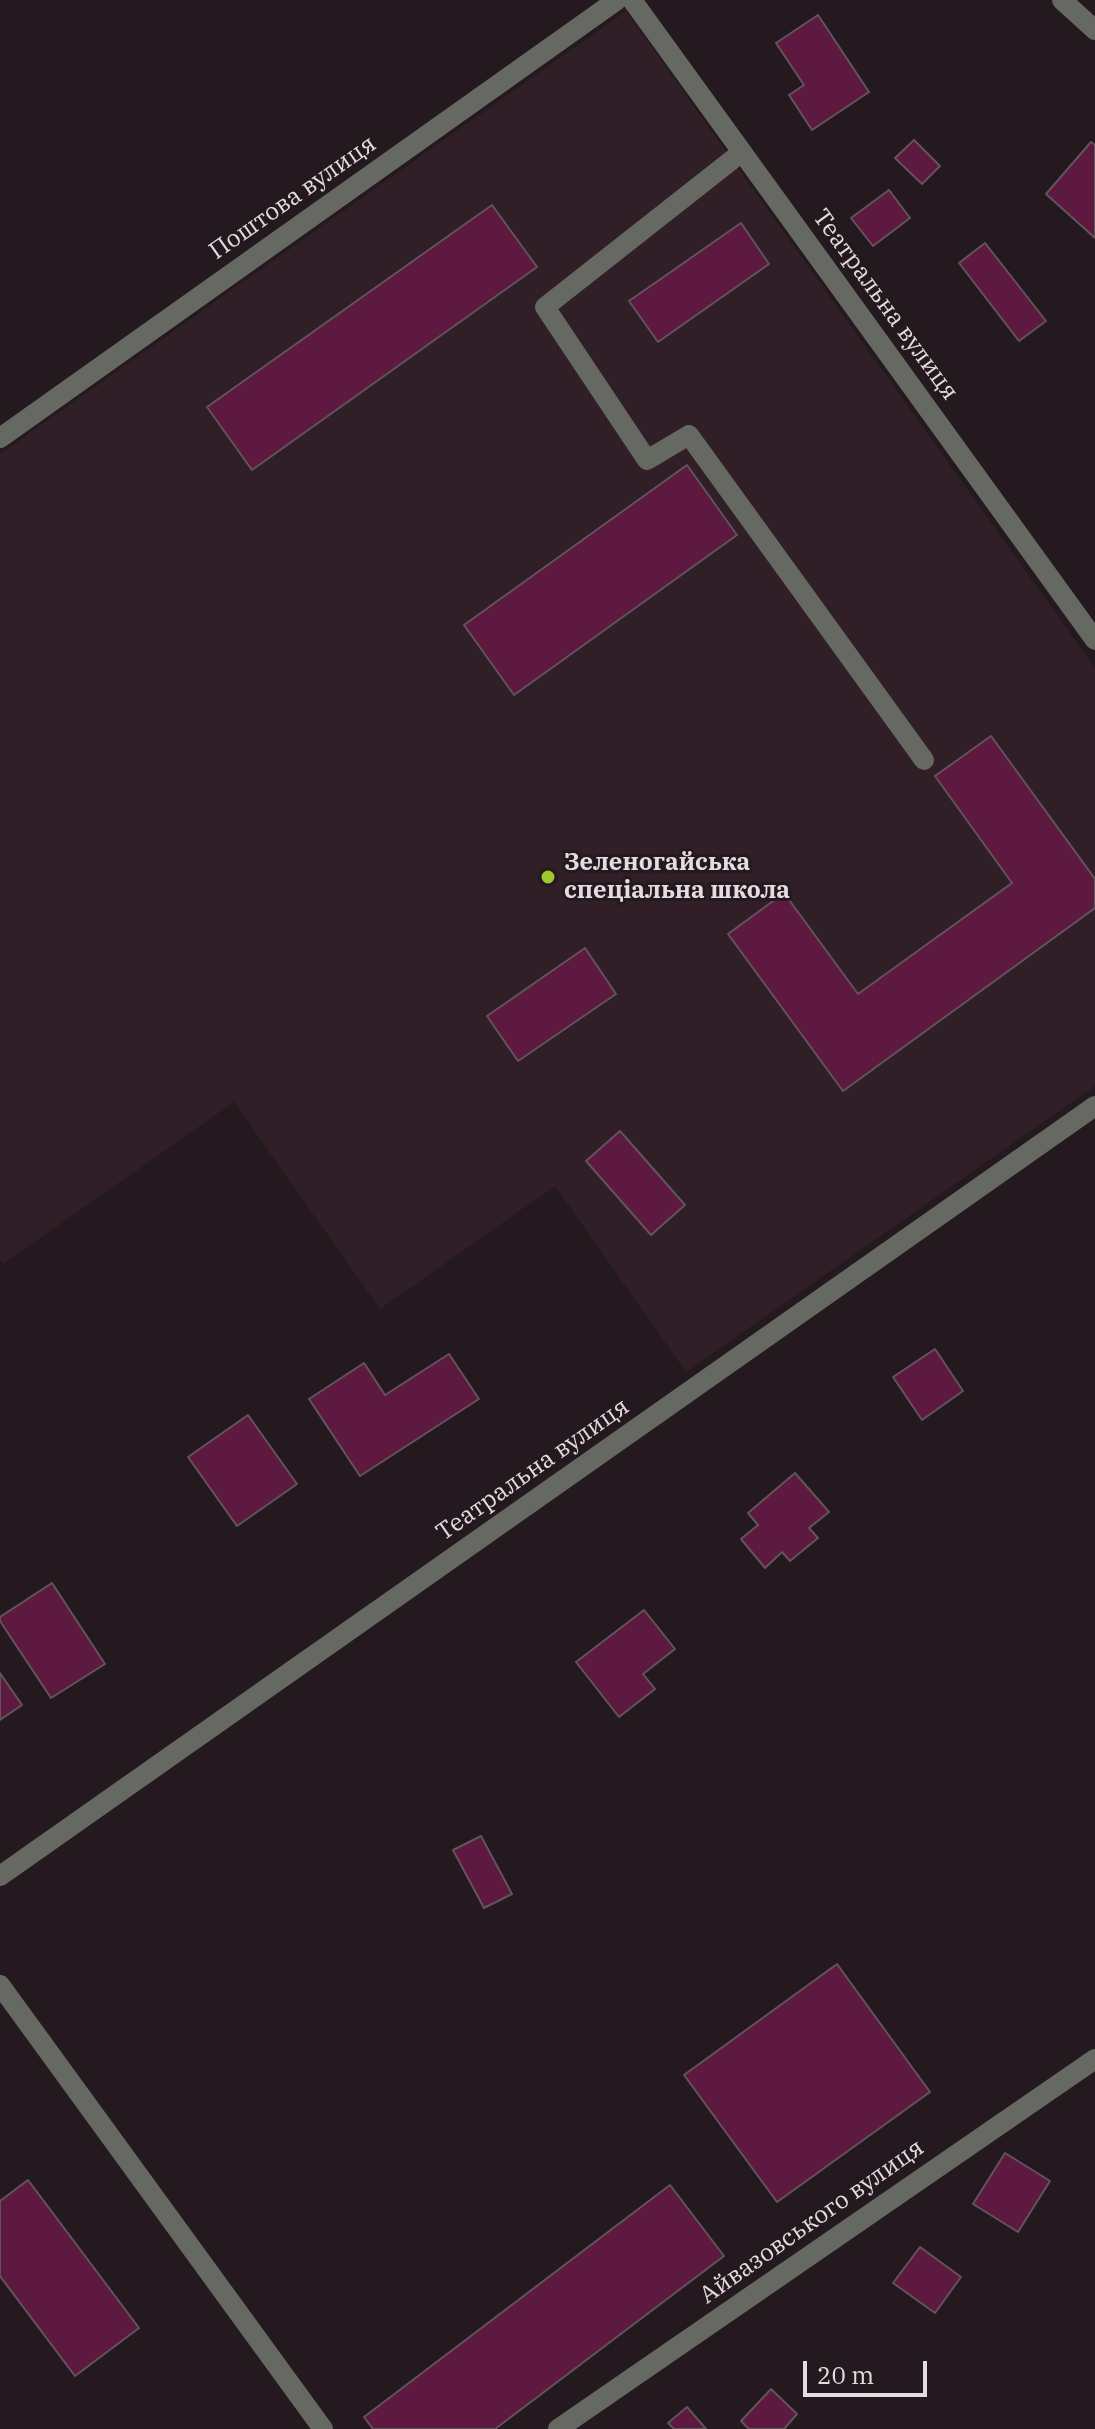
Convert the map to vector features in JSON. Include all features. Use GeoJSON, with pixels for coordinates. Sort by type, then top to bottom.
{"type":"FeatureCollection","features":[{"type":"Feature","properties":{"kind":"street","name":"Поштова вулиця"},"geometry":{"type":"LineString","coordinates":[[0,438],[617,0]]}},
{"type":"Feature","properties":{"kind":"street","name":"Театральна вулиця"},"geometry":{"type":"LineString","coordinates":[[632,0],[1095,640]]}},
{"type":"Feature","properties":{"kind":"street"},"geometry":{"type":"LineString","coordinates":[[1062,0],[1095,30]]}},
{"type":"Feature","properties":{"kind":"street"},"geometry":{"type":"LineString","coordinates":[[742,152],[545,307],[647,460],[689,435],[924,760]]}},
{"type":"Feature","properties":{"kind":"street","name":"Театральна вулиця"},"geometry":{"type":"LineString","coordinates":[[0,1876],[1095,1106]]}},
{"type":"Feature","properties":{"kind":"street"},"geometry":{"type":"LineString","coordinates":[[0,1985],[323,2429]]}},
{"type":"Feature","properties":{"kind":"street","name":"Айвазовського вулиця"},"geometry":{"type":"LineString","coordinates":[[558,2429],[1095,2059]]}},
{"type":"Feature","properties":{"kind":"shaded area","name":"Зеленогайська спеціальна школа"},"geometry":{"type":"Polygon","coordinates":[[[626,11],[1095,668],[1095,1086],[686,1372],[555,1186],[380,1309],[234,1102],[3,1264],[0,1260],[0,454],[626,11]]]}},
{"type":"Feature","properties":{"kind":"building"},"geometry":{"type":"Polygon","coordinates":[[[818,15],[869,92],[812,130],[789,95],[804,85],[776,43],[818,15]]]}},
{"type":"Feature","properties":{"kind":"building"},"geometry":{"type":"Polygon","coordinates":[[[914,140],[940,166],[922,184],[895,158],[914,140]]]}},
{"type":"Feature","properties":{"kind":"building"},"geometry":{"type":"Polygon","coordinates":[[[1091,142],[1095,145],[1095,238],[1046,194],[1091,142]]]}},
{"type":"Feature","properties":{"kind":"building"},"geometry":{"type":"Polygon","coordinates":[[[889,190],[910,218],[873,246],[851,218],[889,190]]]}},
{"type":"Feature","properties":{"kind":"building"},"geometry":{"type":"Polygon","coordinates":[[[492,205],[537,267],[252,470],[207,407],[492,205]]]}},
{"type":"Feature","properties":{"kind":"building"},"geometry":{"type":"Polygon","coordinates":[[[741,223],[769,264],[658,342],[629,301],[741,223]]]}},
{"type":"Feature","properties":{"kind":"building"},"geometry":{"type":"Polygon","coordinates":[[[985,243],[1046,321],[1019,341],[959,263],[985,243]]]}},
{"type":"Feature","properties":{"kind":"building"},"geometry":{"type":"Polygon","coordinates":[[[687,465],[737,535],[514,695],[464,625],[687,465]]]}},
{"type":"Feature","properties":{"kind":"building"},"geometry":{"type":"Polygon","coordinates":[[[991,736],[1095,879],[1095,908],[843,1091],[728,934],[784,893],[858,994],[1012,883],[935,776],[991,736]]]}},
{"type":"Feature","properties":{"kind":"building"},"geometry":{"type":"Polygon","coordinates":[[[585,948],[616,994],[518,1061],[487,1016],[585,948]]]}},
{"type":"Feature","properties":{"kind":"building"},"geometry":{"type":"Polygon","coordinates":[[[620,1131],[685,1205],[651,1235],[586,1161],[620,1131]]]}},
{"type":"Feature","properties":{"kind":"building"},"geometry":{"type":"Polygon","coordinates":[[[935,1349],[963,1391],[922,1420],[893,1377],[935,1349]]]}},
{"type":"Feature","properties":{"kind":"building"},"geometry":{"type":"Polygon","coordinates":[[[449,1354],[479,1399],[360,1476],[309,1399],[364,1363],[385,1395],[449,1354]]]}},
{"type":"Feature","properties":{"kind":"building"},"geometry":{"type":"Polygon","coordinates":[[[248,1415],[297,1484],[237,1526],[188,1457],[248,1415]]]}},
{"type":"Feature","properties":{"kind":"building"},"geometry":{"type":"Polygon","coordinates":[[[795,1473],[829,1512],[809,1528],[818,1538],[790,1561],[782,1552],[765,1568],[741,1539],[758,1525],[748,1513],[795,1473]]]}},
{"type":"Feature","properties":{"kind":"building"},"geometry":{"type":"Polygon","coordinates":[[[52,1583],[105,1664],[51,1698],[0,1617],[52,1583]]]}},
{"type":"Feature","properties":{"kind":"building"},"geometry":{"type":"Polygon","coordinates":[[[644,1610],[675,1649],[643,1674],[655,1689],[619,1717],[576,1662],[644,1610]]]}},
{"type":"Feature","properties":{"kind":"building"},"geometry":{"type":"Polygon","coordinates":[[[0,1673],[22,1705],[0,1720],[0,1673]]]}},
{"type":"Feature","properties":{"kind":"building"},"geometry":{"type":"Polygon","coordinates":[[[481,1836],[512,1894],[484,1908],[453,1850],[481,1836]]]}},
{"type":"Feature","properties":{"kind":"building"},"geometry":{"type":"Polygon","coordinates":[[[837,1964],[930,2092],[777,2202],[684,2075],[837,1964]]]}},
{"type":"Feature","properties":{"kind":"building"},"geometry":{"type":"Polygon","coordinates":[[[1005,2153],[1050,2181],[1018,2232],[973,2204],[1005,2153]]]}},
{"type":"Feature","properties":{"kind":"building"},"geometry":{"type":"Polygon","coordinates":[[[28,2180],[139,2328],[75,2376],[0,2276],[0,2201],[28,2180]]]}},
{"type":"Feature","properties":{"kind":"building"},"geometry":{"type":"Polygon","coordinates":[[[670,2185],[724,2256],[495,2429],[373,2429],[364,2417],[670,2185]]]}},
{"type":"Feature","properties":{"kind":"building"},"geometry":{"type":"Polygon","coordinates":[[[920,2247],[961,2277],[935,2313],[893,2283],[920,2247]]]}},
{"type":"Feature","properties":{"kind":"building"},"geometry":{"type":"Polygon","coordinates":[[[771,2389],[797,2414],[784,2429],[749,2429],[741,2421],[771,2389]]]}},
{"type":"Feature","properties":{"kind":"building"},"geometry":{"type":"Polygon","coordinates":[[[687,2407],[706,2429],[674,2429],[668,2423],[687,2407]]]}},
{"type":"Feature","properties":{"kind":"place","name":"Зеленогайська спеціальна школа"},"geometry":{"type":"Point","coordinates":[548,877]}}]}
